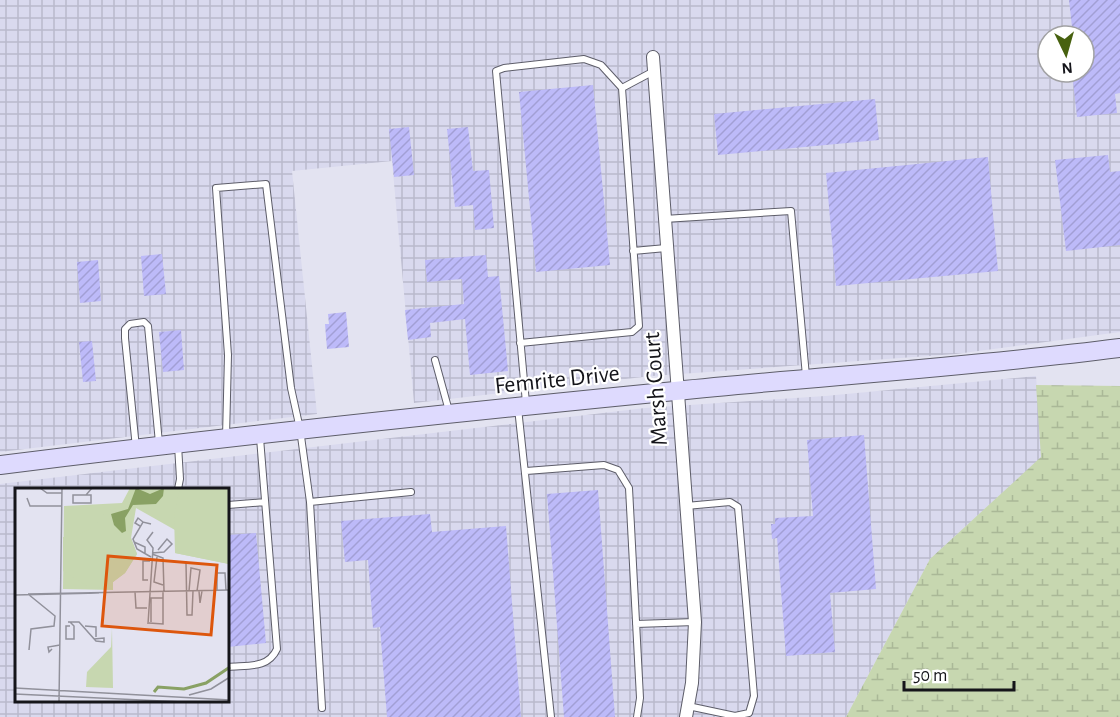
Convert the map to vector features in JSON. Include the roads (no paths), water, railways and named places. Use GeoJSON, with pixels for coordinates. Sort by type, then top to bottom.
{"type":"FeatureCollection","features":[{"type":"Feature","properties":{"kind":"street","name":"Marsh Court"},"geometry":{"type":"LineString","coordinates":[[653,57],[695,622],[695,651],[687,711]]}},
{"type":"Feature","properties":{"kind":"street","name":"Femrite Drive"},"geometry":{"type":"LineString","coordinates":[[0,465],[300,429],[676,390],[1035,359],[1120,348]]}},
{"type":"Feature","properties":{"kind":"lane"},"geometry":{"type":"LineString","coordinates":[[520,343],[632,332],[639,326],[622,88],[601,65],[584,59],[504,68],[496,71],[520,343],[526,471],[551,717]]}},
{"type":"Feature","properties":{"kind":"lane"},"geometry":{"type":"LineString","coordinates":[[622,88],[654,71]]}},
{"type":"Feature","properties":{"kind":"lane"},"geometry":{"type":"LineString","coordinates":[[226,438],[228,355],[216,188],[266,184],[291,388],[300,429],[310,502],[322,708]]}},
{"type":"Feature","properties":{"kind":"lane"},"geometry":{"type":"LineString","coordinates":[[664,219],[791,211],[806,379]]}},
{"type":"Feature","properties":{"kind":"lane"},"geometry":{"type":"LineString","coordinates":[[633,251],[666,248]]}},
{"type":"Feature","properties":{"kind":"lane"},"geometry":{"type":"LineString","coordinates":[[136,448],[125,330],[130,324],[144,322],[148,326],[149,333],[159,446]]}},
{"type":"Feature","properties":{"kind":"lane"},"geometry":{"type":"LineString","coordinates":[[435,360],[450,414]]}},
{"type":"Feature","properties":{"kind":"lane"},"geometry":{"type":"LineString","coordinates":[[230,667],[264,664],[273,658],[277,649],[260,434]]}},
{"type":"Feature","properties":{"kind":"lane"},"geometry":{"type":"LineString","coordinates":[[178,443],[180,479],[178,488]]}},
{"type":"Feature","properties":{"kind":"lane"},"geometry":{"type":"LineString","coordinates":[[526,471],[603,465],[618,470],[629,488],[640,698],[637,717]]}},
{"type":"Feature","properties":{"kind":"lane"},"geometry":{"type":"LineString","coordinates":[[310,502],[411,492]]}},
{"type":"Feature","properties":{"kind":"lane"},"geometry":{"type":"LineString","coordinates":[[230,505],[266,502]]}},
{"type":"Feature","properties":{"kind":"lane"},"geometry":{"type":"LineString","coordinates":[[685,506],[730,502],[738,507],[754,696],[750,713],[735,716],[687,711]]}},
{"type":"Feature","properties":{"kind":"lane"},"geometry":{"type":"LineString","coordinates":[[636,624],[695,622]]}}]}
